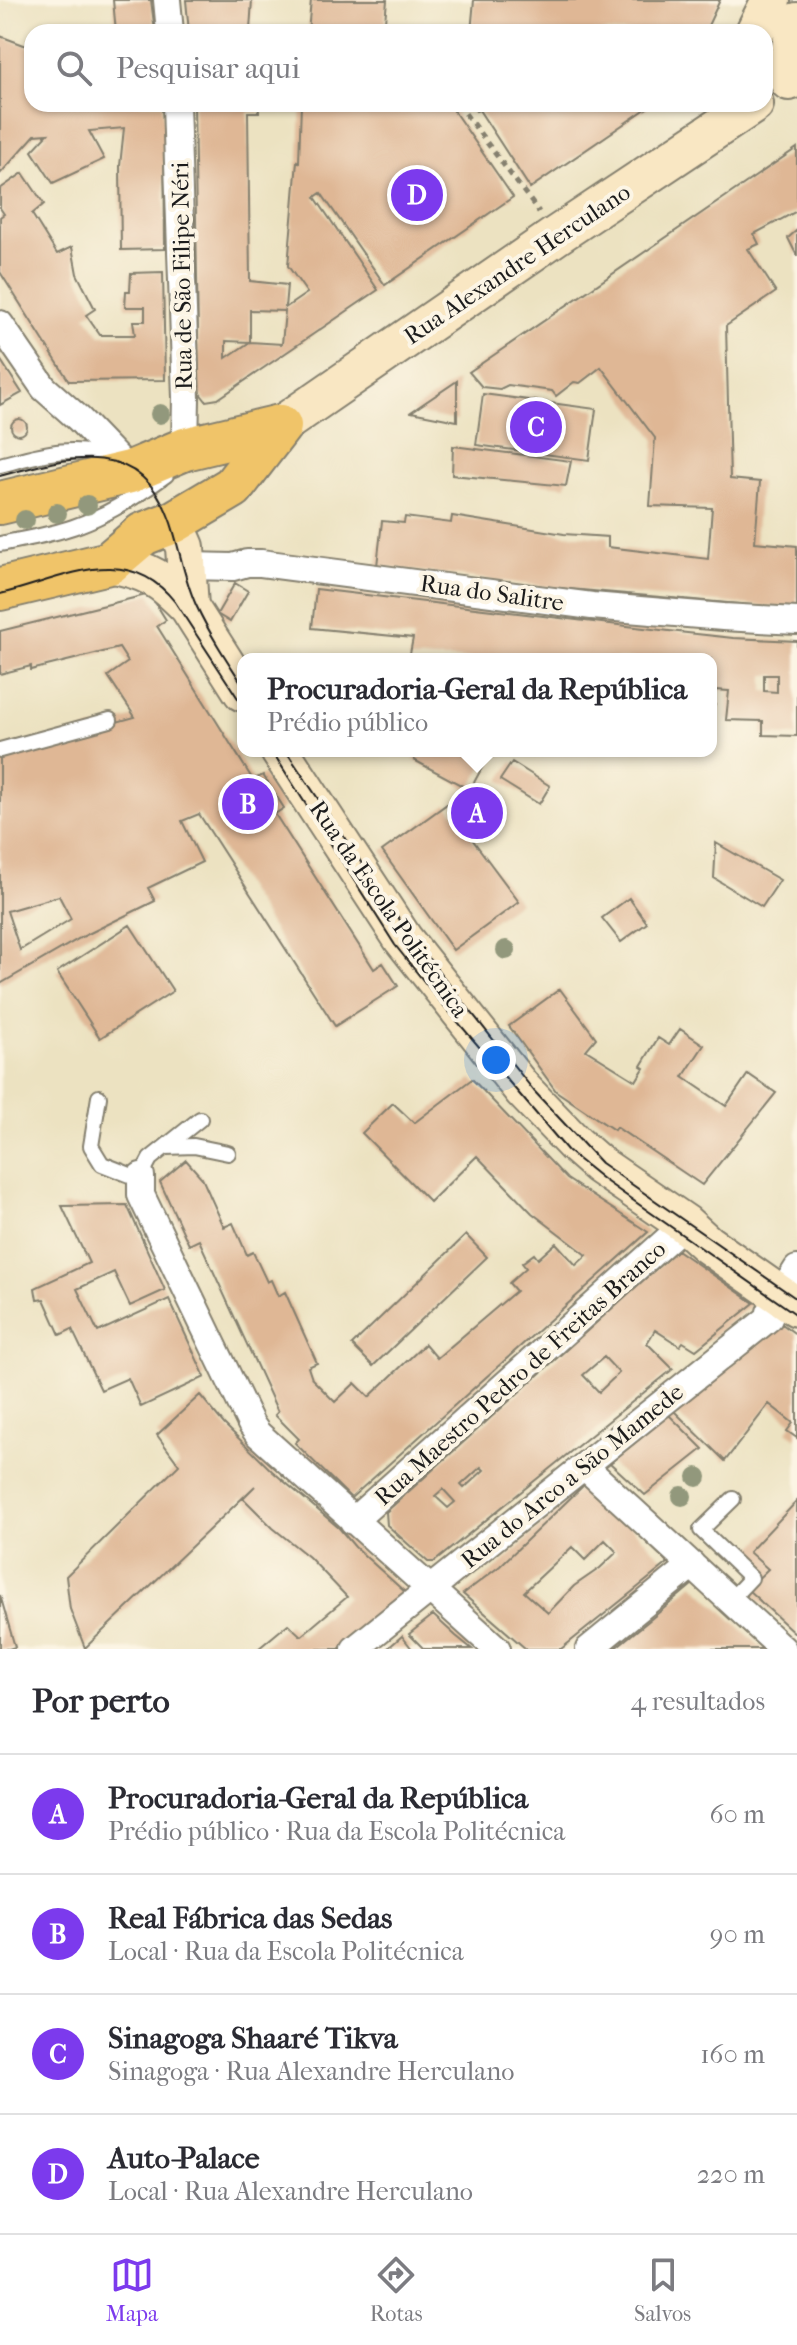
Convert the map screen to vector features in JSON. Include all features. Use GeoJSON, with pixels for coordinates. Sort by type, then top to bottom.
{"type":"FeatureCollection","features":[{"type":"Feature","properties":{"kind":"main road"},"geometry":{"type":"LineString","coordinates":[[759,24],[771,0]]}},
{"type":"Feature","properties":{"kind":"main road"},"geometry":{"type":"LineString","coordinates":[[787,86],[790,45],[797,22]]}},
{"type":"Feature","properties":{"kind":"main road"},"geometry":{"type":"LineString","coordinates":[[697,143],[713,112]]}},
{"type":"Feature","properties":{"kind":"main road","name":"Rua Alexandre Herculano"},"geometry":{"type":"LineString","coordinates":[[174,522],[233,487],[280,426],[742,112]]}},
{"type":"Feature","properties":{"kind":"main road","name":"Rua Alexandre Herculano"},"geometry":{"type":"LineString","coordinates":[[0,503],[139,480],[198,445],[280,426]]}},
{"type":"Feature","properties":{"kind":"main road"},"geometry":{"type":"LineString","coordinates":[[139,480],[161,500],[185,547],[189,607]]}},
{"type":"Feature","properties":{"kind":"main road"},"geometry":{"type":"LineString","coordinates":[[120,565],[143,534],[174,522]]}},
{"type":"Feature","properties":{"kind":"main road"},"geometry":{"type":"LineString","coordinates":[[120,565],[164,582],[189,607],[237,683]]}},
{"type":"Feature","properties":{"kind":"main road"},"geometry":{"type":"LineString","coordinates":[[0,589],[120,565],[188,566]]}},
{"type":"Feature","properties":{"kind":"main road","name":"Rua da Escola Politécnica"},"geometry":{"type":"LineString","coordinates":[[284,757],[403,939],[523,1090],[599,1165],[685,1224],[707,1244],[791,1291]]}},
{"type":"Feature","properties":{"kind":"street"},"geometry":{"type":"LineString","coordinates":[[167,0],[169,24]]}},
{"type":"Feature","properties":{"kind":"street","name":"Rua de São Filipe Néri"},"geometry":{"type":"LineString","coordinates":[[176,112],[186,398],[198,445]]}},
{"type":"Feature","properties":{"kind":"street"},"geometry":{"type":"LineString","coordinates":[[0,324],[44,388],[139,480]]}},
{"type":"Feature","properties":{"kind":"street","name":"Rua do Salitre"},"geometry":{"type":"LineString","coordinates":[[188,566],[280,565],[592,606],[797,621]]}},
{"type":"Feature","properties":{"kind":"street"},"geometry":{"type":"LineString","coordinates":[[141,1176],[141,1195],[258,1434],[497,1649]]}},
{"type":"Feature","properties":{"kind":"street","name":"Rua Maestro Pedro de Freitas Branco"},"geometry":{"type":"LineString","coordinates":[[353,1521],[685,1224]]}},
{"type":"Feature","properties":{"kind":"street","name":"Rua do Arco a São Mamede"},"geometry":{"type":"LineString","coordinates":[[355,1649],[769,1318],[770,1312],[791,1291]]}},
{"type":"Feature","properties":{"kind":"street"},"geometry":{"type":"LineString","coordinates":[[584,1466],[783,1649]]}},
{"type":"Feature","properties":{"kind":"street"},"geometry":{"type":"LineString","coordinates":[[589,1649],[692,1565]]}},
{"type":"Feature","properties":{"kind":"lane"},"geometry":{"type":"LineString","coordinates":[[0,465],[54,453],[82,452],[107,457],[139,480],[76,526],[0,544]]}},
{"type":"Feature","properties":{"kind":"lane"},"geometry":{"type":"LineString","coordinates":[[0,750],[110,720]]}},
{"type":"Feature","properties":{"kind":"lane"},"geometry":{"type":"LineString","coordinates":[[99,1097],[91,1146],[102,1164],[130,1175],[141,1176],[150,1159],[200,1119]]}},
{"type":"Feature","properties":{"kind":"lane"},"geometry":{"type":"LineString","coordinates":[[165,1147],[194,1146],[228,1153]]}},
{"type":"Feature","properties":{"kind":"lane"},"geometry":{"type":"LineString","coordinates":[[730,1600],[751,1578],[701,1530],[733,1499]]}},
{"type":"Feature","properties":{"kind":"path"},"geometry":{"type":"LineString","coordinates":[[464,112],[557,235]]}},
{"type":"Feature","properties":{"kind":"building"},"geometry":{"type":"Polygon","coordinates":[[[113,0],[151,0],[154,24],[115,24],[113,0]]]}},
{"type":"Feature","properties":{"kind":"building"},"geometry":{"type":"Polygon","coordinates":[[[186,0],[252,0],[250,24],[188,24],[186,0]]]}},
{"type":"Feature","properties":{"kind":"building"},"geometry":{"type":"Polygon","coordinates":[[[311,0],[387,0],[385,24],[309,24],[311,0]]]}},
{"type":"Feature","properties":{"kind":"building"},"geometry":{"type":"Polygon","coordinates":[[[474,0],[720,0],[709,24],[472,24],[474,0]]]}},
{"type":"Feature","properties":{"kind":"building"},"geometry":{"type":"Polygon","coordinates":[[[0,36],[24,45],[24,112],[163,112],[165,249],[121,250],[120,166],[124,128],[89,131],[104,159],[53,183],[32,151],[48,134],[35,135],[0,174],[0,36]]]}},
{"type":"Feature","properties":{"kind":"building"},"geometry":{"type":"Polygon","coordinates":[[[194,112],[248,112],[250,281],[287,285],[285,308],[307,293],[288,266],[301,112],[455,112],[513,197],[385,285],[321,193],[315,197],[378,290],[218,399],[206,401],[199,392],[194,112]],[[250,310],[250,342],[282,344],[285,311],[250,310]],[[226,341],[226,358],[250,342],[226,341]]]}},
{"type":"Feature","properties":{"kind":"building"},"geometry":{"type":"Polygon","coordinates":[[[480,112],[641,112],[530,188],[480,112]]]}},
{"type":"Feature","properties":{"kind":"building"},"geometry":{"type":"Polygon","coordinates":[[[797,148],[797,211],[754,234],[759,244],[748,249],[776,292],[726,326],[730,479],[760,482],[755,542],[797,546],[797,609],[559,588],[377,566],[382,521],[404,523],[405,517],[451,523],[452,516],[564,534],[608,537],[608,547],[708,559],[712,508],[650,506],[655,438],[601,367],[556,396],[552,391],[508,385],[500,389],[482,387],[469,372],[797,148]]]}},
{"type":"Feature","properties":{"kind":"building"},"geometry":{"type":"Polygon","coordinates":[[[23,173],[44,204],[32,214],[57,254],[72,247],[77,274],[95,309],[86,315],[100,335],[135,335],[133,321],[145,321],[145,307],[125,307],[131,273],[163,272],[165,380],[69,381],[0,272],[0,217],[4,214],[0,208],[0,189],[23,173]]]}},
{"type":"Feature","properties":{"kind":"building"},"geometry":{"type":"Polygon","coordinates":[[[797,230],[797,256],[788,238],[797,230]]]}},
{"type":"Feature","properties":{"kind":"building"},"geometry":{"type":"Polygon","coordinates":[[[0,359],[22,393],[0,405],[0,359]]]}},
{"type":"Feature","properties":{"kind":"building"},"geometry":{"type":"Polygon","coordinates":[[[457,381],[457,421],[411,412],[457,381]]]}},
{"type":"Feature","properties":{"kind":"building"},"geometry":{"type":"Polygon","coordinates":[[[483,394],[596,409],[589,460],[476,445],[483,394]]]}},
{"type":"Feature","properties":{"kind":"building"},"geometry":{"type":"Polygon","coordinates":[[[19,419],[25,421],[25,433],[19,435],[13,433],[11,427],[13,421],[19,419]]]}},
{"type":"Feature","properties":{"kind":"building"},"geometry":{"type":"Polygon","coordinates":[[[453,446],[571,461],[566,486],[452,475],[453,446]]]}},
{"type":"Feature","properties":{"kind":"building"},"geometry":{"type":"Polygon","coordinates":[[[235,583],[248,591],[230,622],[217,614],[235,583]]]}},
{"type":"Feature","properties":{"kind":"building"},"geometry":{"type":"Polygon","coordinates":[[[316,589],[733,638],[797,641],[797,736],[763,735],[763,721],[726,720],[729,691],[717,690],[717,653],[410,653],[413,638],[312,628],[316,589]],[[764,675],[764,691],[777,692],[777,675],[764,675]]]}},
{"type":"Feature","properties":{"kind":"building"},"geometry":{"type":"Polygon","coordinates":[[[150,594],[166,620],[157,626],[237,757],[253,780],[263,775],[284,808],[275,814],[374,969],[383,963],[398,986],[335,1026],[199,814],[182,821],[202,862],[148,888],[155,901],[80,938],[0,984],[0,754],[135,717],[108,676],[128,662],[119,648],[31,670],[31,666],[0,674],[0,631],[150,594]],[[59,896],[7,911],[20,950],[71,919],[59,896]]]}},
{"type":"Feature","properties":{"kind":"building"},"geometry":{"type":"Polygon","coordinates":[[[416,757],[488,757],[470,790],[414,760],[416,757]]]}},
{"type":"Feature","properties":{"kind":"building"},"geometry":{"type":"Polygon","coordinates":[[[512,762],[550,786],[539,804],[500,780],[512,762]]]}},
{"type":"Feature","properties":{"kind":"building"},"geometry":{"type":"Polygon","coordinates":[[[447,804],[457,817],[464,812],[479,834],[472,839],[519,902],[453,950],[382,851],[447,804]]]}},
{"type":"Feature","properties":{"kind":"building"},"geometry":{"type":"Polygon","coordinates":[[[716,843],[780,880],[762,907],[714,878],[716,843]]]}},
{"type":"Feature","properties":{"kind":"building"},"geometry":{"type":"Polygon","coordinates":[[[629,898],[647,923],[621,942],[602,918],[629,898]]]}},
{"type":"Feature","properties":{"kind":"building"},"geometry":{"type":"Polygon","coordinates":[[[130,925],[173,991],[100,1038],[57,972],[130,925]]]}},
{"type":"Feature","properties":{"kind":"building"},"geometry":{"type":"Polygon","coordinates":[[[560,989],[596,1038],[586,1050],[636,1081],[658,1038],[669,1045],[680,1029],[704,1045],[683,1077],[726,1106],[748,1074],[776,1093],[702,1185],[556,1091],[509,1026],[560,989]]]}},
{"type":"Feature","properties":{"kind":"building"},"geometry":{"type":"Polygon","coordinates":[[[472,1079],[567,1179],[648,1232],[351,1498],[295,1443],[299,1439],[275,1415],[278,1412],[199,1240],[189,1245],[160,1182],[186,1160],[202,1178],[224,1227],[233,1223],[247,1255],[253,1252],[267,1282],[271,1280],[278,1296],[285,1292],[317,1363],[308,1367],[312,1379],[335,1402],[355,1383],[369,1397],[425,1344],[437,1358],[516,1291],[509,1283],[526,1268],[522,1263],[534,1254],[538,1259],[556,1243],[576,1265],[587,1255],[532,1213],[477,1156],[430,1202],[362,1133],[393,1103],[414,1123],[472,1079]]]}},
{"type":"Feature","properties":{"kind":"building"},"geometry":{"type":"Polygon","coordinates":[[[127,1205],[165,1290],[130,1306],[114,1272],[77,1289],[98,1332],[169,1299],[205,1377],[141,1407],[128,1378],[101,1390],[72,1329],[60,1335],[44,1299],[37,1300],[35,1288],[89,1263],[62,1206],[127,1205]]]}},
{"type":"Feature","properties":{"kind":"building"},"geometry":{"type":"Polygon","coordinates":[[[466,1235],[487,1257],[373,1366],[352,1345],[466,1235]]]}},
{"type":"Feature","properties":{"kind":"building"},"geometry":{"type":"Polygon","coordinates":[[[677,1250],[754,1303],[696,1350],[683,1342],[680,1346],[655,1330],[647,1343],[673,1369],[434,1562],[428,1562],[387,1525],[386,1512],[677,1250]],[[604,1357],[583,1375],[599,1392],[619,1373],[604,1357]],[[481,1467],[461,1485],[464,1488],[484,1470],[481,1467]],[[443,1489],[435,1496],[448,1508],[455,1502],[443,1489]]]}},
{"type":"Feature","properties":{"kind":"building"},"geometry":{"type":"Polygon","coordinates":[[[782,1324],[797,1335],[797,1438],[787,1431],[793,1423],[769,1404],[725,1461],[674,1411],[782,1324]]]}},
{"type":"Feature","properties":{"kind":"building"},"geometry":{"type":"Polygon","coordinates":[[[200,1395],[224,1424],[272,1471],[339,1528],[355,1547],[406,1593],[339,1649],[258,1649],[288,1624],[301,1636],[347,1597],[309,1557],[243,1498],[255,1486],[85,1648],[70,1609],[66,1576],[179,1465],[157,1435],[200,1395]]]}},
{"type":"Feature","properties":{"kind":"building"},"geometry":{"type":"Polygon","coordinates":[[[669,1415],[703,1449],[645,1495],[610,1463],[669,1415]]]}},
{"type":"Feature","properties":{"kind":"building"},"geometry":{"type":"Polygon","coordinates":[[[586,1483],[668,1563],[561,1649],[526,1649],[463,1594],[500,1566],[586,1483]],[[605,1540],[585,1560],[572,1547],[524,1592],[548,1613],[574,1586],[617,1552],[605,1540]]]}},
{"type":"Feature","properties":{"kind":"building"},"geometry":{"type":"Polygon","coordinates":[[[797,1501],[797,1635],[747,1589],[768,1569],[749,1552],[797,1501]]]}},
{"type":"Feature","properties":{"kind":"building"},"geometry":{"type":"Polygon","coordinates":[[[693,1584],[763,1649],[614,1649],[662,1610],[693,1584]]]}},
{"type":"Feature","properties":{"kind":"building"},"geometry":{"type":"Polygon","coordinates":[[[0,1595],[15,1647],[9,1649],[0,1649],[0,1595]]]}},
{"type":"Feature","properties":{"kind":"building"},"geometry":{"type":"Polygon","coordinates":[[[433,1615],[472,1649],[424,1649],[409,1634],[433,1615]]]}},
{"type":"Feature","properties":{"kind":"building"},"geometry":{"type":"Polygon","coordinates":[[[402,1636],[412,1649],[387,1649],[402,1636]]]}},
{"type":"Feature","properties":{"kind":"tram line"},"geometry":{"type":"LineString","coordinates":[[0,476],[76,459],[100,459],[122,464],[141,476],[158,495],[171,523],[192,595],[237,676]]}},
{"type":"Feature","properties":{"kind":"tram line"},"geometry":{"type":"LineString","coordinates":[[0,594],[93,569],[115,568],[136,572],[156,583],[175,602],[237,697]]}},
{"type":"Feature","properties":{"kind":"tram line"},"geometry":{"type":"LineString","coordinates":[[276,757],[395,945],[568,1151],[604,1180],[797,1315]]}},
{"type":"Feature","properties":{"kind":"tram line"},"geometry":{"type":"LineString","coordinates":[[290,757],[410,935],[534,1091],[601,1163],[797,1299]]}},
{"type":"Feature","properties":{"kind":"place","name":"Auto-Palace"},"geometry":{"type":"Point","coordinates":[417,195]}},
{"type":"Feature","properties":{"kind":"place","name":"Sinagoga Shaaré Tikva"},"geometry":{"type":"Point","coordinates":[536,427]}},
{"type":"Feature","properties":{"kind":"place","name":"Real Fábrica das Sedas"},"geometry":{"type":"Point","coordinates":[248,804]}},
{"type":"Feature","properties":{"kind":"place","name":"Procuradoria-Geral da República"},"geometry":{"type":"Point","coordinates":[477,813]}}]}
